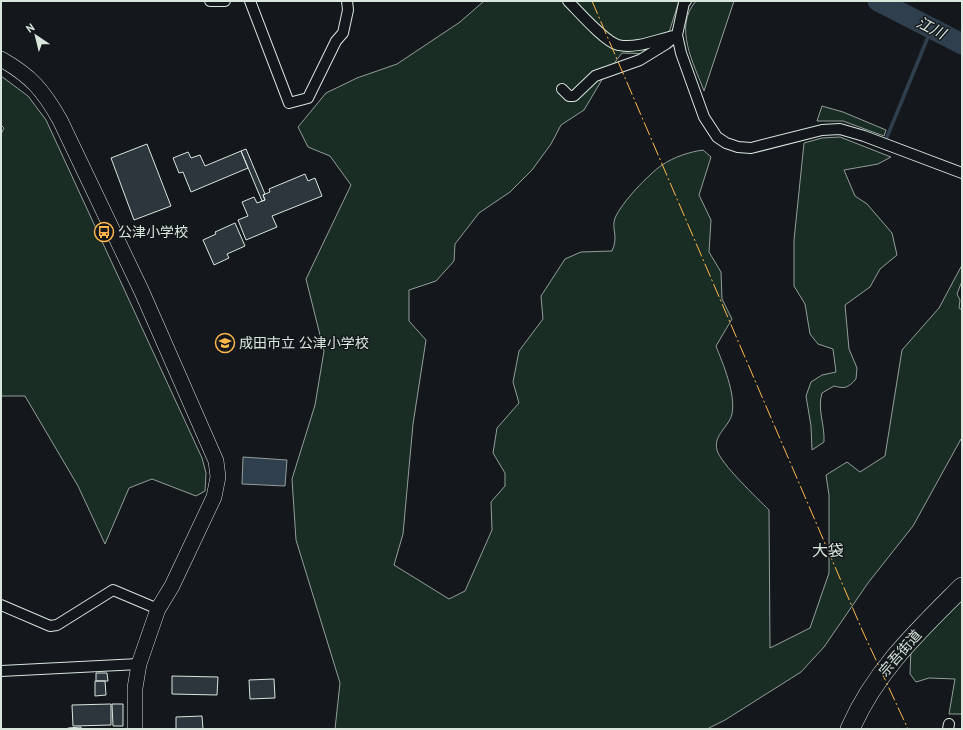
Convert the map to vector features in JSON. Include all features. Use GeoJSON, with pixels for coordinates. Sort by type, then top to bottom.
{"type":"FeatureCollection","features":[{"type":"Feature","properties":{"kind":"highway","name":"宗吾街道"},"geometry":{"type":"LineString","coordinates":[[850,729],[865,698],[886,666],[900,649],[962,587]]}},
{"type":"Feature","properties":{"kind":"street"},"geometry":{"type":"LineString","coordinates":[[210,1],[225,1]]}},
{"type":"Feature","properties":{"kind":"street"},"geometry":{"type":"LineString","coordinates":[[250,1],[289,103],[308,98],[336,41],[343,33],[348,10],[347,1]]}},
{"type":"Feature","properties":{"kind":"street"},"geometry":{"type":"LineString","coordinates":[[568,1],[612,43],[633,46],[677,35]]}},
{"type":"Feature","properties":{"kind":"street"},"geometry":{"type":"LineString","coordinates":[[686,1],[680,16],[677,35],[681,53],[704,117],[717,137],[738,146],[751,148],[822,130],[840,129],[864,136],[962,173]]}},
{"type":"Feature","properties":{"kind":"street"},"geometry":{"type":"LineString","coordinates":[[562,89],[569,96],[574,96],[595,76],[640,60],[666,44],[677,35]]}},
{"type":"Feature","properties":{"kind":"street"},"geometry":{"type":"LineString","coordinates":[[1,58],[32,80],[45,94],[60,120],[142,292],[216,461],[218,477],[214,497],[172,586],[158,609],[139,664],[135,688],[135,729]]}},
{"type":"Feature","properties":{"kind":"street"},"geometry":{"type":"LineString","coordinates":[[1,605],[50,626],[57,625],[113,590],[158,609]]}},
{"type":"Feature","properties":{"kind":"street"},"geometry":{"type":"LineString","coordinates":[[1,671],[139,664]]}},
{"type":"Feature","properties":{"kind":"green space"},"geometry":{"type":"Polygon","coordinates":[[[484,1],[679,1],[666,42],[650,54],[622,53],[603,78],[584,110],[561,125],[551,144],[532,170],[510,192],[479,213],[455,244],[454,261],[436,281],[409,290],[409,321],[426,340],[413,424],[403,534],[394,565],[449,599],[465,591],[492,530],[491,502],[505,486],[505,473],[493,453],[497,428],[519,403],[513,382],[519,351],[543,319],[541,296],[565,259],[581,252],[612,251],[615,241],[614,222],[618,212],[636,189],[662,165],[682,155],[703,150],[711,157],[699,195],[711,220],[709,252],[721,272],[722,299],[732,319],[716,346],[731,388],[733,406],[730,419],[719,435],[716,445],[720,456],[732,472],[769,510],[770,648],[810,628],[829,573],[829,495],[826,475],[847,462],[860,472],[885,456],[902,350],[939,308],[962,265],[962,281],[957,294],[960,300],[959,308],[962,310],[962,439],[913,526],[868,583],[824,647],[801,672],[725,720],[707,729],[335,729],[340,683],[296,540],[292,479],[315,405],[324,351],[306,279],[351,185],[330,156],[308,147],[298,127],[326,93],[357,78],[397,64],[460,22],[484,1]]]}},
{"type":"Feature","properties":{"kind":"green space"},"geometry":{"type":"Polygon","coordinates":[[[696,1],[734,1],[704,91],[691,58],[686,34],[686,22],[689,11],[696,1]]]}},
{"type":"Feature","properties":{"kind":"green space"},"geometry":{"type":"Polygon","coordinates":[[[1,76],[28,96],[46,120],[202,458],[206,473],[205,491],[196,496],[152,479],[129,488],[105,544],[78,486],[25,396],[1,396],[1,134],[4,128],[1,125],[1,76]]]}},
{"type":"Feature","properties":{"kind":"green space"},"geometry":{"type":"Polygon","coordinates":[[[822,106],[843,112],[886,130],[884,136],[843,121],[817,121],[822,106]]]}},
{"type":"Feature","properties":{"kind":"green space"},"geometry":{"type":"Polygon","coordinates":[[[840,137],[891,157],[878,164],[844,170],[855,196],[867,204],[892,233],[897,255],[880,269],[870,287],[845,305],[849,349],[857,368],[856,379],[846,387],[834,386],[822,393],[820,405],[824,442],[812,450],[811,426],[806,396],[811,382],[822,375],[836,372],[833,349],[818,344],[810,334],[805,304],[794,286],[794,240],[804,143],[822,138],[840,137]]]}},
{"type":"Feature","properties":{"kind":"green space"},"geometry":{"type":"Polygon","coordinates":[[[962,596],[962,714],[949,714],[955,679],[929,678],[916,682],[910,674],[911,648],[962,596]]]}},
{"type":"Feature","properties":{"kind":"water"},"geometry":{"type":"Polygon","coordinates":[[[243,457],[287,460],[285,486],[242,484],[243,457]]]}},
{"type":"Feature","properties":{"kind":"building"},"geometry":{"type":"Polygon","coordinates":[[[147,144],[171,206],[134,220],[111,158],[147,144]]]}},
{"type":"Feature","properties":{"kind":"building"},"geometry":{"type":"Polygon","coordinates":[[[246,149],[265,194],[263,195],[265,200],[262,201],[241,151],[246,149]]]}},
{"type":"Feature","properties":{"kind":"building"},"geometry":{"type":"Polygon","coordinates":[[[241,151],[248,168],[191,192],[183,172],[179,173],[173,158],[188,152],[191,158],[200,155],[205,166],[241,151]]]}},
{"type":"Feature","properties":{"kind":"building"},"geometry":{"type":"Polygon","coordinates":[[[305,174],[308,181],[315,178],[322,196],[272,216],[277,227],[246,240],[238,220],[248,216],[242,202],[254,197],[257,203],[265,200],[263,195],[270,192],[269,189],[305,174]]]}},
{"type":"Feature","properties":{"kind":"building"},"geometry":{"type":"Polygon","coordinates":[[[235,223],[245,246],[227,254],[229,258],[214,265],[203,240],[216,234],[215,232],[235,223]]]}},
{"type":"Feature","properties":{"kind":"building"},"geometry":{"type":"Polygon","coordinates":[[[96,673],[107,673],[108,681],[96,681],[96,673]]]}},
{"type":"Feature","properties":{"kind":"building"},"geometry":{"type":"Polygon","coordinates":[[[172,676],[218,677],[217,695],[172,694],[172,676]]]}},
{"type":"Feature","properties":{"kind":"building"},"geometry":{"type":"Polygon","coordinates":[[[274,679],[275,698],[250,699],[249,680],[274,679]]]}},
{"type":"Feature","properties":{"kind":"building"},"geometry":{"type":"Polygon","coordinates":[[[95,681],[105,681],[106,695],[95,696],[95,681]]]}},
{"type":"Feature","properties":{"kind":"building"},"geometry":{"type":"Polygon","coordinates":[[[111,704],[111,725],[73,726],[72,705],[111,704]]]}},
{"type":"Feature","properties":{"kind":"building"},"geometry":{"type":"Polygon","coordinates":[[[112,704],[123,704],[123,726],[113,726],[112,704]]]}},
{"type":"Feature","properties":{"kind":"building"},"geometry":{"type":"Polygon","coordinates":[[[202,716],[203,729],[176,729],[176,717],[202,716]]]}},
{"type":"Feature","properties":{"kind":"building"},"geometry":{"type":"Polygon","coordinates":[[[81,727],[81,729],[68,729],[68,728],[81,727]]]}},
{"type":"Feature","properties":{"kind":"waterway","name":"江川"},"geometry":{"type":"LineString","coordinates":[[878,1],[962,44]]}},
{"type":"Feature","properties":{"kind":"waterway"},"geometry":{"type":"LineString","coordinates":[[887,137],[928,37]]}},
{"type":"Feature","properties":{"kind":"power"},"geometry":{"type":"LineString","coordinates":[[592,1],[863,632],[908,729]]}},
{"type":"Feature","properties":{"kind":"place","name":"公津小学校"},"geometry":{"type":"Point","coordinates":[104,232]}},
{"type":"Feature","properties":{"kind":"place","name":"成田市立 公津小学校"},"geometry":{"type":"Point","coordinates":[225,343]}},
{"type":"Feature","properties":{"kind":"district","name":"大袋"},"geometry":{"type":"Point","coordinates":[828,550]}}]}
